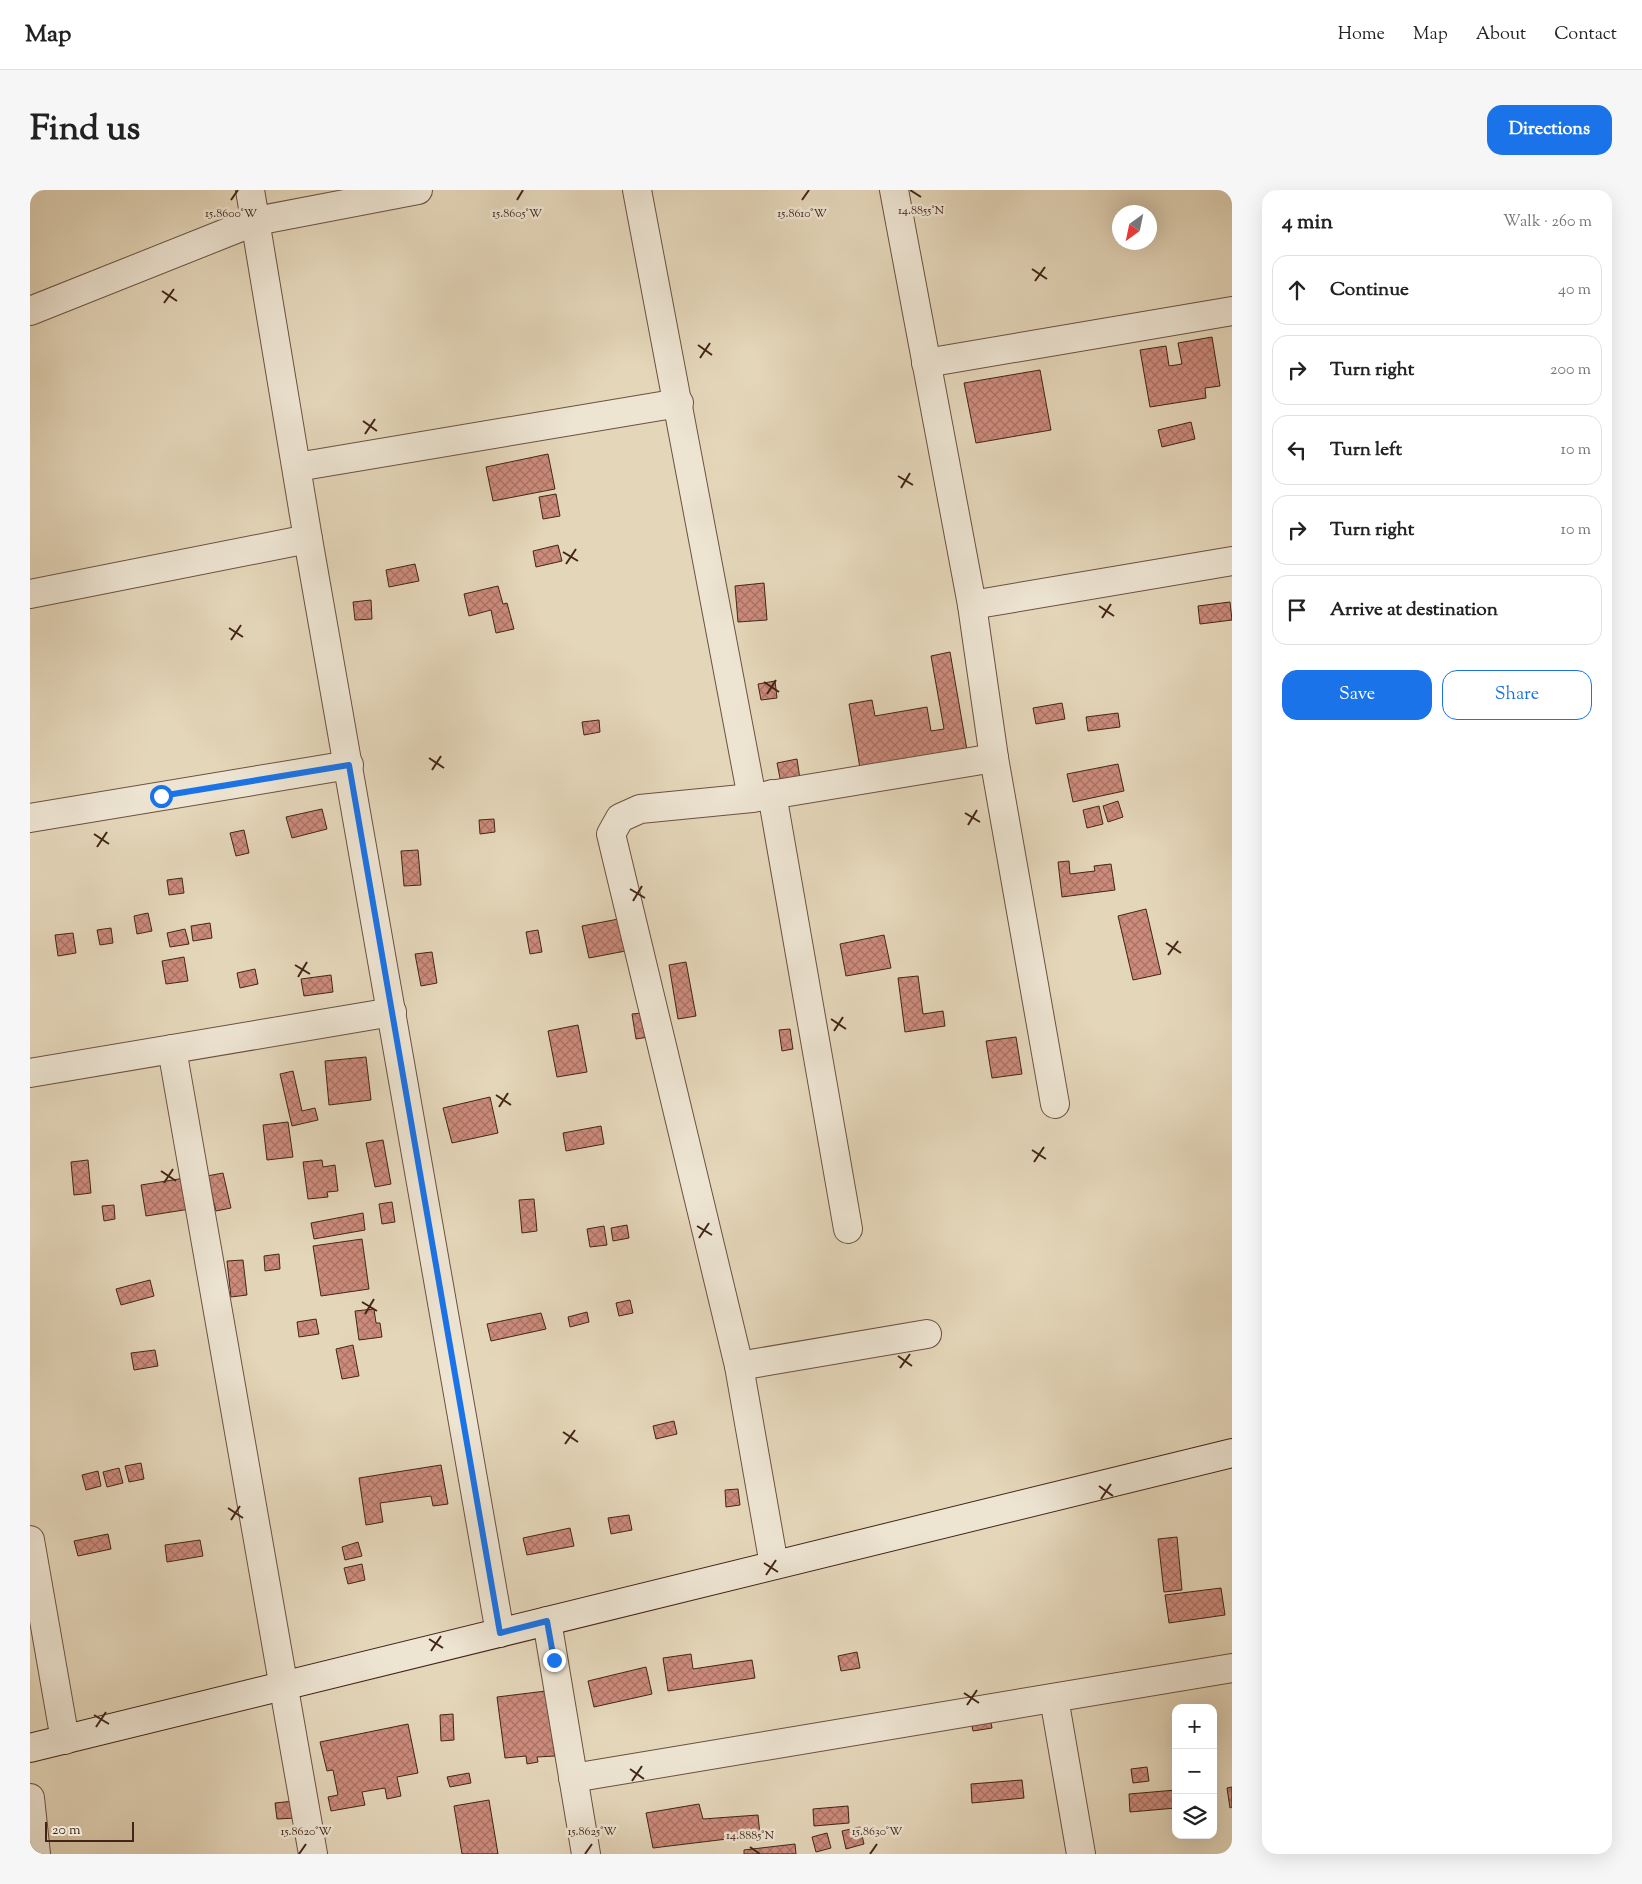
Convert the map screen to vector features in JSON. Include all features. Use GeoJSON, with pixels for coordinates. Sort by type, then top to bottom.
{"type":"FeatureCollection","features":[{"type":"Feature","properties":{"kind":"street"},"geometry":{"type":"LineString","coordinates":[[250,190],[308,539],[500,1633]]}},
{"type":"Feature","properties":{"kind":"street"},"geometry":{"type":"LineString","coordinates":[[30,312],[256,222],[418,190]]}},
{"type":"Feature","properties":{"kind":"street"},"geometry":{"type":"LineString","coordinates":[[637,190],[679,403],[762,796],[848,1229]]}},
{"type":"Feature","properties":{"kind":"street"},"geometry":{"type":"LineString","coordinates":[[894,190],[972,605],[994,758],[1055,1104]]}},
{"type":"Feature","properties":{"kind":"street"},"geometry":{"type":"LineString","coordinates":[[926,362],[1232,311]]}},
{"type":"Feature","properties":{"kind":"street"},"geometry":{"type":"LineString","coordinates":[[297,467],[679,403]]}},
{"type":"Feature","properties":{"kind":"street"},"geometry":{"type":"LineString","coordinates":[[30,594],[308,539]]}},
{"type":"Feature","properties":{"kind":"street"},"geometry":{"type":"LineString","coordinates":[[972,605],[1232,561]]}},
{"type":"Feature","properties":{"kind":"street"},"geometry":{"type":"LineString","coordinates":[[774,1566],[739,1366],[611,834],[620,818],[640,809],[762,796],[994,758]]}},
{"type":"Feature","properties":{"kind":"street"},"geometry":{"type":"LineString","coordinates":[[30,818],[349,765]]}},
{"type":"Feature","properties":{"kind":"street"},"geometry":{"type":"LineString","coordinates":[[30,1073],[392,1012]]}},
{"type":"Feature","properties":{"kind":"street"},"geometry":{"type":"LineString","coordinates":[[172,1049],[313,1854]]}},
{"type":"Feature","properties":{"kind":"street"},"geometry":{"type":"LineString","coordinates":[[739,1366],[927,1334]]}},
{"type":"Feature","properties":{"kind":"street"},"geometry":{"type":"LineString","coordinates":[[30,1748],[1232,1453]]}},
{"type":"Feature","properties":{"kind":"street"},"geometry":{"type":"LineString","coordinates":[[30,1540],[65,1740]]}},
{"type":"Feature","properties":{"kind":"street"},"geometry":{"type":"LineString","coordinates":[[547,1621],[586,1854]]}},
{"type":"Feature","properties":{"kind":"street"},"geometry":{"type":"LineString","coordinates":[[573,1778],[1232,1668]]}},
{"type":"Feature","properties":{"kind":"street"},"geometry":{"type":"LineString","coordinates":[[1054,1698],[1081,1854]]}},
{"type":"Feature","properties":{"kind":"street"},"geometry":{"type":"LineString","coordinates":[[30,1798],[36,1854]]}},
{"type":"Feature","properties":{"kind":"building"},"geometry":{"type":"Polygon","coordinates":[[[1212,337],[1220,386],[1205,388],[1206,398],[1150,407],[1140,350],[1166,346],[1169,366],[1182,364],[1178,343],[1212,337]]]}},
{"type":"Feature","properties":{"kind":"building"},"geometry":{"type":"Polygon","coordinates":[[[1040,370],[1051,430],[976,443],[964,383],[1040,370]]]}},
{"type":"Feature","properties":{"kind":"building"},"geometry":{"type":"Polygon","coordinates":[[[1191,422],[1195,439],[1162,447],[1158,430],[1191,422]]]}},
{"type":"Feature","properties":{"kind":"building"},"geometry":{"type":"Polygon","coordinates":[[[548,454],[555,489],[493,501],[486,467],[548,454]]]}},
{"type":"Feature","properties":{"kind":"building"},"geometry":{"type":"Polygon","coordinates":[[[556,494],[560,516],[543,519],[539,497],[556,494]]]}},
{"type":"Feature","properties":{"kind":"building"},"geometry":{"type":"Polygon","coordinates":[[[558,545],[562,561],[536,567],[533,551],[558,545]]]}},
{"type":"Feature","properties":{"kind":"building"},"geometry":{"type":"Polygon","coordinates":[[[415,564],[419,581],[389,587],[386,570],[415,564]]]}},
{"type":"Feature","properties":{"kind":"building"},"geometry":{"type":"Polygon","coordinates":[[[764,583],[767,620],[738,622],[735,586],[764,583]]]}},
{"type":"Feature","properties":{"kind":"building"},"geometry":{"type":"Polygon","coordinates":[[[498,586],[503,604],[507,603],[514,629],[496,633],[491,610],[469,616],[464,594],[498,586]]]}},
{"type":"Feature","properties":{"kind":"building"},"geometry":{"type":"Polygon","coordinates":[[[371,600],[372,619],[355,620],[353,602],[371,600]]]}},
{"type":"Feature","properties":{"kind":"building"},"geometry":{"type":"Polygon","coordinates":[[[1230,602],[1232,620],[1200,624],[1198,606],[1230,602]]]}},
{"type":"Feature","properties":{"kind":"building"},"geometry":{"type":"Polygon","coordinates":[[[950,652],[967,750],[860,768],[849,704],[872,700],[875,716],[927,707],[931,731],[944,729],[931,656],[950,652]]]}},
{"type":"Feature","properties":{"kind":"building"},"geometry":{"type":"Polygon","coordinates":[[[775,681],[777,698],[761,700],[758,684],[775,681]]]}},
{"type":"Feature","properties":{"kind":"building"},"geometry":{"type":"Polygon","coordinates":[[[1062,703],[1065,719],[1036,724],[1033,708],[1062,703]]]}},
{"type":"Feature","properties":{"kind":"building"},"geometry":{"type":"Polygon","coordinates":[[[1118,713],[1120,727],[1088,731],[1086,717],[1118,713]]]}},
{"type":"Feature","properties":{"kind":"building"},"geometry":{"type":"Polygon","coordinates":[[[599,720],[600,732],[584,735],[582,722],[599,720]]]}},
{"type":"Feature","properties":{"kind":"building"},"geometry":{"type":"Polygon","coordinates":[[[797,759],[800,779],[781,783],[777,763],[797,759]]]}},
{"type":"Feature","properties":{"kind":"building"},"geometry":{"type":"Polygon","coordinates":[[[1118,764],[1124,791],[1073,802],[1067,774],[1118,764]]]}},
{"type":"Feature","properties":{"kind":"building"},"geometry":{"type":"Polygon","coordinates":[[[1118,801],[1123,817],[1108,822],[1103,806],[1118,801]]]}},
{"type":"Feature","properties":{"kind":"building"},"geometry":{"type":"Polygon","coordinates":[[[1099,806],[1103,824],[1087,828],[1083,810],[1099,806]]]}},
{"type":"Feature","properties":{"kind":"building"},"geometry":{"type":"Polygon","coordinates":[[[322,809],[327,829],[292,838],[286,817],[322,809]]]}},
{"type":"Feature","properties":{"kind":"building"},"geometry":{"type":"Polygon","coordinates":[[[494,819],[495,832],[480,834],[479,820],[494,819]]]}},
{"type":"Feature","properties":{"kind":"building"},"geometry":{"type":"Polygon","coordinates":[[[244,830],[249,853],[236,856],[230,833],[244,830]]]}},
{"type":"Feature","properties":{"kind":"building"},"geometry":{"type":"Polygon","coordinates":[[[418,850],[421,885],[404,886],[401,851],[418,850]]]}},
{"type":"Feature","properties":{"kind":"building"},"geometry":{"type":"Polygon","coordinates":[[[1069,861],[1070,874],[1095,871],[1094,866],[1111,864],[1115,890],[1062,897],[1058,862],[1069,861]]]}},
{"type":"Feature","properties":{"kind":"building"},"geometry":{"type":"Polygon","coordinates":[[[182,878],[184,893],[169,895],[167,880],[182,878]]]}},
{"type":"Feature","properties":{"kind":"building"},"geometry":{"type":"Polygon","coordinates":[[[1146,909],[1161,974],[1133,980],[1118,916],[1146,909]]]}},
{"type":"Feature","properties":{"kind":"building"},"geometry":{"type":"Polygon","coordinates":[[[148,913],[152,931],[137,934],[134,916],[148,913]]]}},
{"type":"Feature","properties":{"kind":"building"},"geometry":{"type":"Polygon","coordinates":[[[629,917],[636,949],[589,958],[582,926],[629,917]]]}},
{"type":"Feature","properties":{"kind":"building"},"geometry":{"type":"Polygon","coordinates":[[[210,923],[212,938],[193,941],[191,926],[210,923]]]}},
{"type":"Feature","properties":{"kind":"building"},"geometry":{"type":"Polygon","coordinates":[[[111,928],[113,943],[100,945],[97,930],[111,928]]]}},
{"type":"Feature","properties":{"kind":"building"},"geometry":{"type":"Polygon","coordinates":[[[185,929],[189,944],[170,947],[167,933],[185,929]]]}},
{"type":"Feature","properties":{"kind":"building"},"geometry":{"type":"Polygon","coordinates":[[[538,930],[542,952],[530,954],[526,932],[538,930]]]}},
{"type":"Feature","properties":{"kind":"building"},"geometry":{"type":"Polygon","coordinates":[[[73,933],[76,953],[58,956],[55,935],[73,933]]]}},
{"type":"Feature","properties":{"kind":"building"},"geometry":{"type":"Polygon","coordinates":[[[884,935],[891,968],[846,976],[840,944],[884,935]]]}},
{"type":"Feature","properties":{"kind":"building"},"geometry":{"type":"Polygon","coordinates":[[[432,952],[437,983],[421,986],[415,954],[432,952]]]}},
{"type":"Feature","properties":{"kind":"building"},"geometry":{"type":"Polygon","coordinates":[[[184,957],[188,981],[166,984],[162,961],[184,957]]]}},
{"type":"Feature","properties":{"kind":"building"},"geometry":{"type":"Polygon","coordinates":[[[686,962],[696,1016],[678,1019],[669,965],[686,962]]]}},
{"type":"Feature","properties":{"kind":"building"},"geometry":{"type":"Polygon","coordinates":[[[255,969],[258,984],[240,988],[237,973],[255,969]]]}},
{"type":"Feature","properties":{"kind":"building"},"geometry":{"type":"Polygon","coordinates":[[[331,975],[333,992],[304,996],[301,979],[331,975]]]}},
{"type":"Feature","properties":{"kind":"building"},"geometry":{"type":"Polygon","coordinates":[[[918,976],[923,1014],[943,1011],[945,1026],[905,1032],[898,978],[918,976]]]}},
{"type":"Feature","properties":{"kind":"building"},"geometry":{"type":"Polygon","coordinates":[[[652,1012],[655,1036],[636,1039],[632,1014],[652,1012]]]}},
{"type":"Feature","properties":{"kind":"building"},"geometry":{"type":"Polygon","coordinates":[[[578,1025],[587,1072],[557,1077],[548,1031],[578,1025]]]}},
{"type":"Feature","properties":{"kind":"building"},"geometry":{"type":"Polygon","coordinates":[[[790,1029],[793,1049],[782,1051],[779,1030],[790,1029]]]}},
{"type":"Feature","properties":{"kind":"building"},"geometry":{"type":"Polygon","coordinates":[[[1016,1037],[1022,1074],[992,1078],[986,1041],[1016,1037]]]}},
{"type":"Feature","properties":{"kind":"building"},"geometry":{"type":"Polygon","coordinates":[[[366,1057],[371,1100],[329,1105],[325,1061],[366,1057]]]}},
{"type":"Feature","properties":{"kind":"building"},"geometry":{"type":"Polygon","coordinates":[[[293,1071],[302,1111],[315,1108],[318,1120],[292,1126],[280,1074],[293,1071]]]}},
{"type":"Feature","properties":{"kind":"building"},"geometry":{"type":"Polygon","coordinates":[[[490,1097],[498,1133],[452,1143],[443,1108],[490,1097]]]}},
{"type":"Feature","properties":{"kind":"building"},"geometry":{"type":"Polygon","coordinates":[[[288,1122],[293,1157],[267,1160],[263,1125],[288,1122]]]}},
{"type":"Feature","properties":{"kind":"building"},"geometry":{"type":"Polygon","coordinates":[[[601,1126],[604,1144],[566,1151],[563,1133],[601,1126]]]}},
{"type":"Feature","properties":{"kind":"building"},"geometry":{"type":"Polygon","coordinates":[[[383,1140],[391,1184],[375,1187],[366,1143],[383,1140]]]}},
{"type":"Feature","properties":{"kind":"building"},"geometry":{"type":"Polygon","coordinates":[[[88,1160],[91,1193],[74,1195],[71,1162],[88,1160]]]}},
{"type":"Feature","properties":{"kind":"building"},"geometry":{"type":"Polygon","coordinates":[[[322,1160],[323,1167],[335,1165],[338,1191],[327,1192],[328,1197],[308,1199],[303,1162],[322,1160]]]}},
{"type":"Feature","properties":{"kind":"building"},"geometry":{"type":"Polygon","coordinates":[[[223,1173],[231,1208],[216,1211],[207,1176],[223,1173]]]}},
{"type":"Feature","properties":{"kind":"building"},"geometry":{"type":"Polygon","coordinates":[[[185,1178],[190,1209],[146,1216],[141,1185],[185,1178]]]}},
{"type":"Feature","properties":{"kind":"building"},"geometry":{"type":"Polygon","coordinates":[[[534,1199],[537,1231],[522,1233],[519,1200],[534,1199]]]}},
{"type":"Feature","properties":{"kind":"building"},"geometry":{"type":"Polygon","coordinates":[[[392,1202],[395,1222],[382,1224],[379,1204],[392,1202]]]}},
{"type":"Feature","properties":{"kind":"building"},"geometry":{"type":"Polygon","coordinates":[[[114,1205],[115,1219],[104,1221],[102,1206],[114,1205]]]}},
{"type":"Feature","properties":{"kind":"building"},"geometry":{"type":"Polygon","coordinates":[[[363,1213],[365,1230],[314,1239],[311,1223],[363,1213]]]}},
{"type":"Feature","properties":{"kind":"building"},"geometry":{"type":"Polygon","coordinates":[[[627,1225],[629,1238],[613,1241],[611,1228],[627,1225]]]}},
{"type":"Feature","properties":{"kind":"building"},"geometry":{"type":"Polygon","coordinates":[[[604,1226],[607,1245],[590,1247],[587,1229],[604,1226]]]}},
{"type":"Feature","properties":{"kind":"building"},"geometry":{"type":"Polygon","coordinates":[[[362,1239],[369,1289],[321,1296],[313,1246],[362,1239]]]}},
{"type":"Feature","properties":{"kind":"building"},"geometry":{"type":"Polygon","coordinates":[[[279,1254],[280,1269],[265,1271],[264,1256],[279,1254]]]}},
{"type":"Feature","properties":{"kind":"building"},"geometry":{"type":"Polygon","coordinates":[[[243,1260],[247,1295],[231,1297],[227,1261],[243,1260]]]}},
{"type":"Feature","properties":{"kind":"building"},"geometry":{"type":"Polygon","coordinates":[[[150,1280],[154,1296],[121,1305],[116,1289],[150,1280]]]}},
{"type":"Feature","properties":{"kind":"building"},"geometry":{"type":"Polygon","coordinates":[[[630,1300],[633,1313],[619,1316],[616,1303],[630,1300]]]}},
{"type":"Feature","properties":{"kind":"building"},"geometry":{"type":"Polygon","coordinates":[[[374,1309],[376,1323],[380,1323],[382,1337],[359,1340],[355,1311],[374,1309]]]}},
{"type":"Feature","properties":{"kind":"building"},"geometry":{"type":"Polygon","coordinates":[[[587,1312],[589,1322],[570,1327],[568,1317],[587,1312]]]}},
{"type":"Feature","properties":{"kind":"building"},"geometry":{"type":"Polygon","coordinates":[[[541,1313],[546,1329],[491,1341],[487,1324],[541,1313]]]}},
{"type":"Feature","properties":{"kind":"building"},"geometry":{"type":"Polygon","coordinates":[[[316,1319],[319,1334],[299,1337],[297,1322],[316,1319]]]}},
{"type":"Feature","properties":{"kind":"building"},"geometry":{"type":"Polygon","coordinates":[[[353,1345],[359,1376],[342,1379],[336,1349],[353,1345]]]}},
{"type":"Feature","properties":{"kind":"building"},"geometry":{"type":"Polygon","coordinates":[[[155,1350],[158,1366],[134,1370],[131,1353],[155,1350]]]}},
{"type":"Feature","properties":{"kind":"building"},"geometry":{"type":"Polygon","coordinates":[[[674,1421],[677,1434],[656,1439],[653,1426],[674,1421]]]}},
{"type":"Feature","properties":{"kind":"building"},"geometry":{"type":"Polygon","coordinates":[[[141,1463],[144,1479],[129,1482],[125,1466],[141,1463]]]}},
{"type":"Feature","properties":{"kind":"building"},"geometry":{"type":"Polygon","coordinates":[[[441,1465],[448,1504],[433,1506],[431,1496],[380,1503],[383,1522],[366,1525],[359,1478],[441,1465]]]}},
{"type":"Feature","properties":{"kind":"building"},"geometry":{"type":"Polygon","coordinates":[[[119,1468],[123,1483],[107,1487],[103,1472],[119,1468]]]}},
{"type":"Feature","properties":{"kind":"building"},"geometry":{"type":"Polygon","coordinates":[[[98,1471],[101,1486],[86,1490],[82,1475],[98,1471]]]}},
{"type":"Feature","properties":{"kind":"building"},"geometry":{"type":"Polygon","coordinates":[[[738,1489],[740,1505],[726,1507],[725,1490],[738,1489]]]}},
{"type":"Feature","properties":{"kind":"building"},"geometry":{"type":"Polygon","coordinates":[[[629,1515],[632,1530],[611,1534],[608,1518],[629,1515]]]}},
{"type":"Feature","properties":{"kind":"building"},"geometry":{"type":"Polygon","coordinates":[[[570,1528],[574,1546],[527,1555],[523,1538],[570,1528]]]}},
{"type":"Feature","properties":{"kind":"building"},"geometry":{"type":"Polygon","coordinates":[[[108,1534],[111,1549],[78,1556],[74,1541],[108,1534]]]}},
{"type":"Feature","properties":{"kind":"building"},"geometry":{"type":"Polygon","coordinates":[[[1177,1537],[1182,1590],[1164,1592],[1158,1539],[1177,1537]]]}},
{"type":"Feature","properties":{"kind":"building"},"geometry":{"type":"Polygon","coordinates":[[[200,1540],[203,1556],[167,1562],[165,1545],[200,1540]]]}},
{"type":"Feature","properties":{"kind":"building"},"geometry":{"type":"Polygon","coordinates":[[[358,1542],[362,1556],[345,1560],[342,1547],[358,1542]]]}},
{"type":"Feature","properties":{"kind":"building"},"geometry":{"type":"Polygon","coordinates":[[[362,1564],[365,1580],[348,1584],[344,1568],[362,1564]]]}},
{"type":"Feature","properties":{"kind":"building"},"geometry":{"type":"Polygon","coordinates":[[[1221,1588],[1225,1615],[1169,1623],[1165,1595],[1221,1588]]]}},
{"type":"Feature","properties":{"kind":"building"},"geometry":{"type":"Polygon","coordinates":[[[857,1652],[860,1668],[841,1671],[838,1656],[857,1652]]]}},
{"type":"Feature","properties":{"kind":"building"},"geometry":{"type":"Polygon","coordinates":[[[691,1654],[693,1669],[752,1660],[755,1678],[668,1691],[663,1658],[691,1654]]]}},
{"type":"Feature","properties":{"kind":"building"},"geometry":{"type":"Polygon","coordinates":[[[646,1667],[652,1694],[594,1707],[588,1681],[646,1667]]]}},
{"type":"Feature","properties":{"kind":"building"},"geometry":{"type":"Polygon","coordinates":[[[546,1691],[555,1756],[537,1757],[538,1762],[527,1764],[526,1756],[505,1758],[497,1697],[546,1691]]]}},
{"type":"Feature","properties":{"kind":"building"},"geometry":{"type":"Polygon","coordinates":[[[989,1712],[992,1728],[973,1731],[970,1716],[989,1712]]]}},
{"type":"Feature","properties":{"kind":"building"},"geometry":{"type":"Polygon","coordinates":[[[453,1714],[454,1740],[441,1741],[440,1715],[453,1714]]]}},
{"type":"Feature","properties":{"kind":"building"},"geometry":{"type":"Polygon","coordinates":[[[408,1724],[418,1773],[397,1777],[401,1796],[387,1799],[385,1788],[362,1792],[365,1805],[331,1811],[328,1797],[338,1795],[333,1770],[327,1771],[320,1742],[408,1724]]]}},
{"type":"Feature","properties":{"kind":"building"},"geometry":{"type":"Polygon","coordinates":[[[1147,1767],[1149,1781],[1133,1783],[1131,1769],[1147,1767]]]}},
{"type":"Feature","properties":{"kind":"building"},"geometry":{"type":"Polygon","coordinates":[[[469,1773],[471,1783],[450,1787],[447,1777],[469,1773]]]}},
{"type":"Feature","properties":{"kind":"building"},"geometry":{"type":"Polygon","coordinates":[[[1022,1780],[1024,1798],[972,1803],[971,1784],[1022,1780]]]}},
{"type":"Feature","properties":{"kind":"building"},"geometry":{"type":"Polygon","coordinates":[[[1232,1787],[1232,1807],[1230,1808],[1227,1788],[1232,1787]]]}},
{"type":"Feature","properties":{"kind":"building"},"geometry":{"type":"Polygon","coordinates":[[[1172,1790],[1172,1808],[1130,1812],[1129,1794],[1172,1790]]]}},
{"type":"Feature","properties":{"kind":"building"},"geometry":{"type":"Polygon","coordinates":[[[489,1800],[498,1854],[462,1854],[454,1806],[489,1800]]]}},
{"type":"Feature","properties":{"kind":"building"},"geometry":{"type":"Polygon","coordinates":[[[294,1801],[296,1818],[277,1819],[275,1803],[294,1801]]]}},
{"type":"Feature","properties":{"kind":"building"},"geometry":{"type":"Polygon","coordinates":[[[699,1804],[703,1819],[758,1815],[760,1835],[653,1848],[646,1813],[699,1804]]]}},
{"type":"Feature","properties":{"kind":"building"},"geometry":{"type":"Polygon","coordinates":[[[848,1806],[849,1823],[814,1826],[813,1809],[848,1806]]]}},
{"type":"Feature","properties":{"kind":"building"},"geometry":{"type":"Polygon","coordinates":[[[860,1827],[864,1844],[846,1849],[842,1831],[860,1827]]]}},
{"type":"Feature","properties":{"kind":"building"},"geometry":{"type":"Polygon","coordinates":[[[827,1833],[831,1848],[816,1852],[812,1837],[827,1833]]]}},
{"type":"Feature","properties":{"kind":"building"},"geometry":{"type":"Polygon","coordinates":[[[795,1844],[796,1854],[744,1854],[744,1850],[795,1844]]]}},
{"type":"Feature","properties":{"kind":"route"},"geometry":{"type":"LineString","coordinates":[[161,796],[349,765],[500,1633],[547,1621],[554,1660]]}}]}
